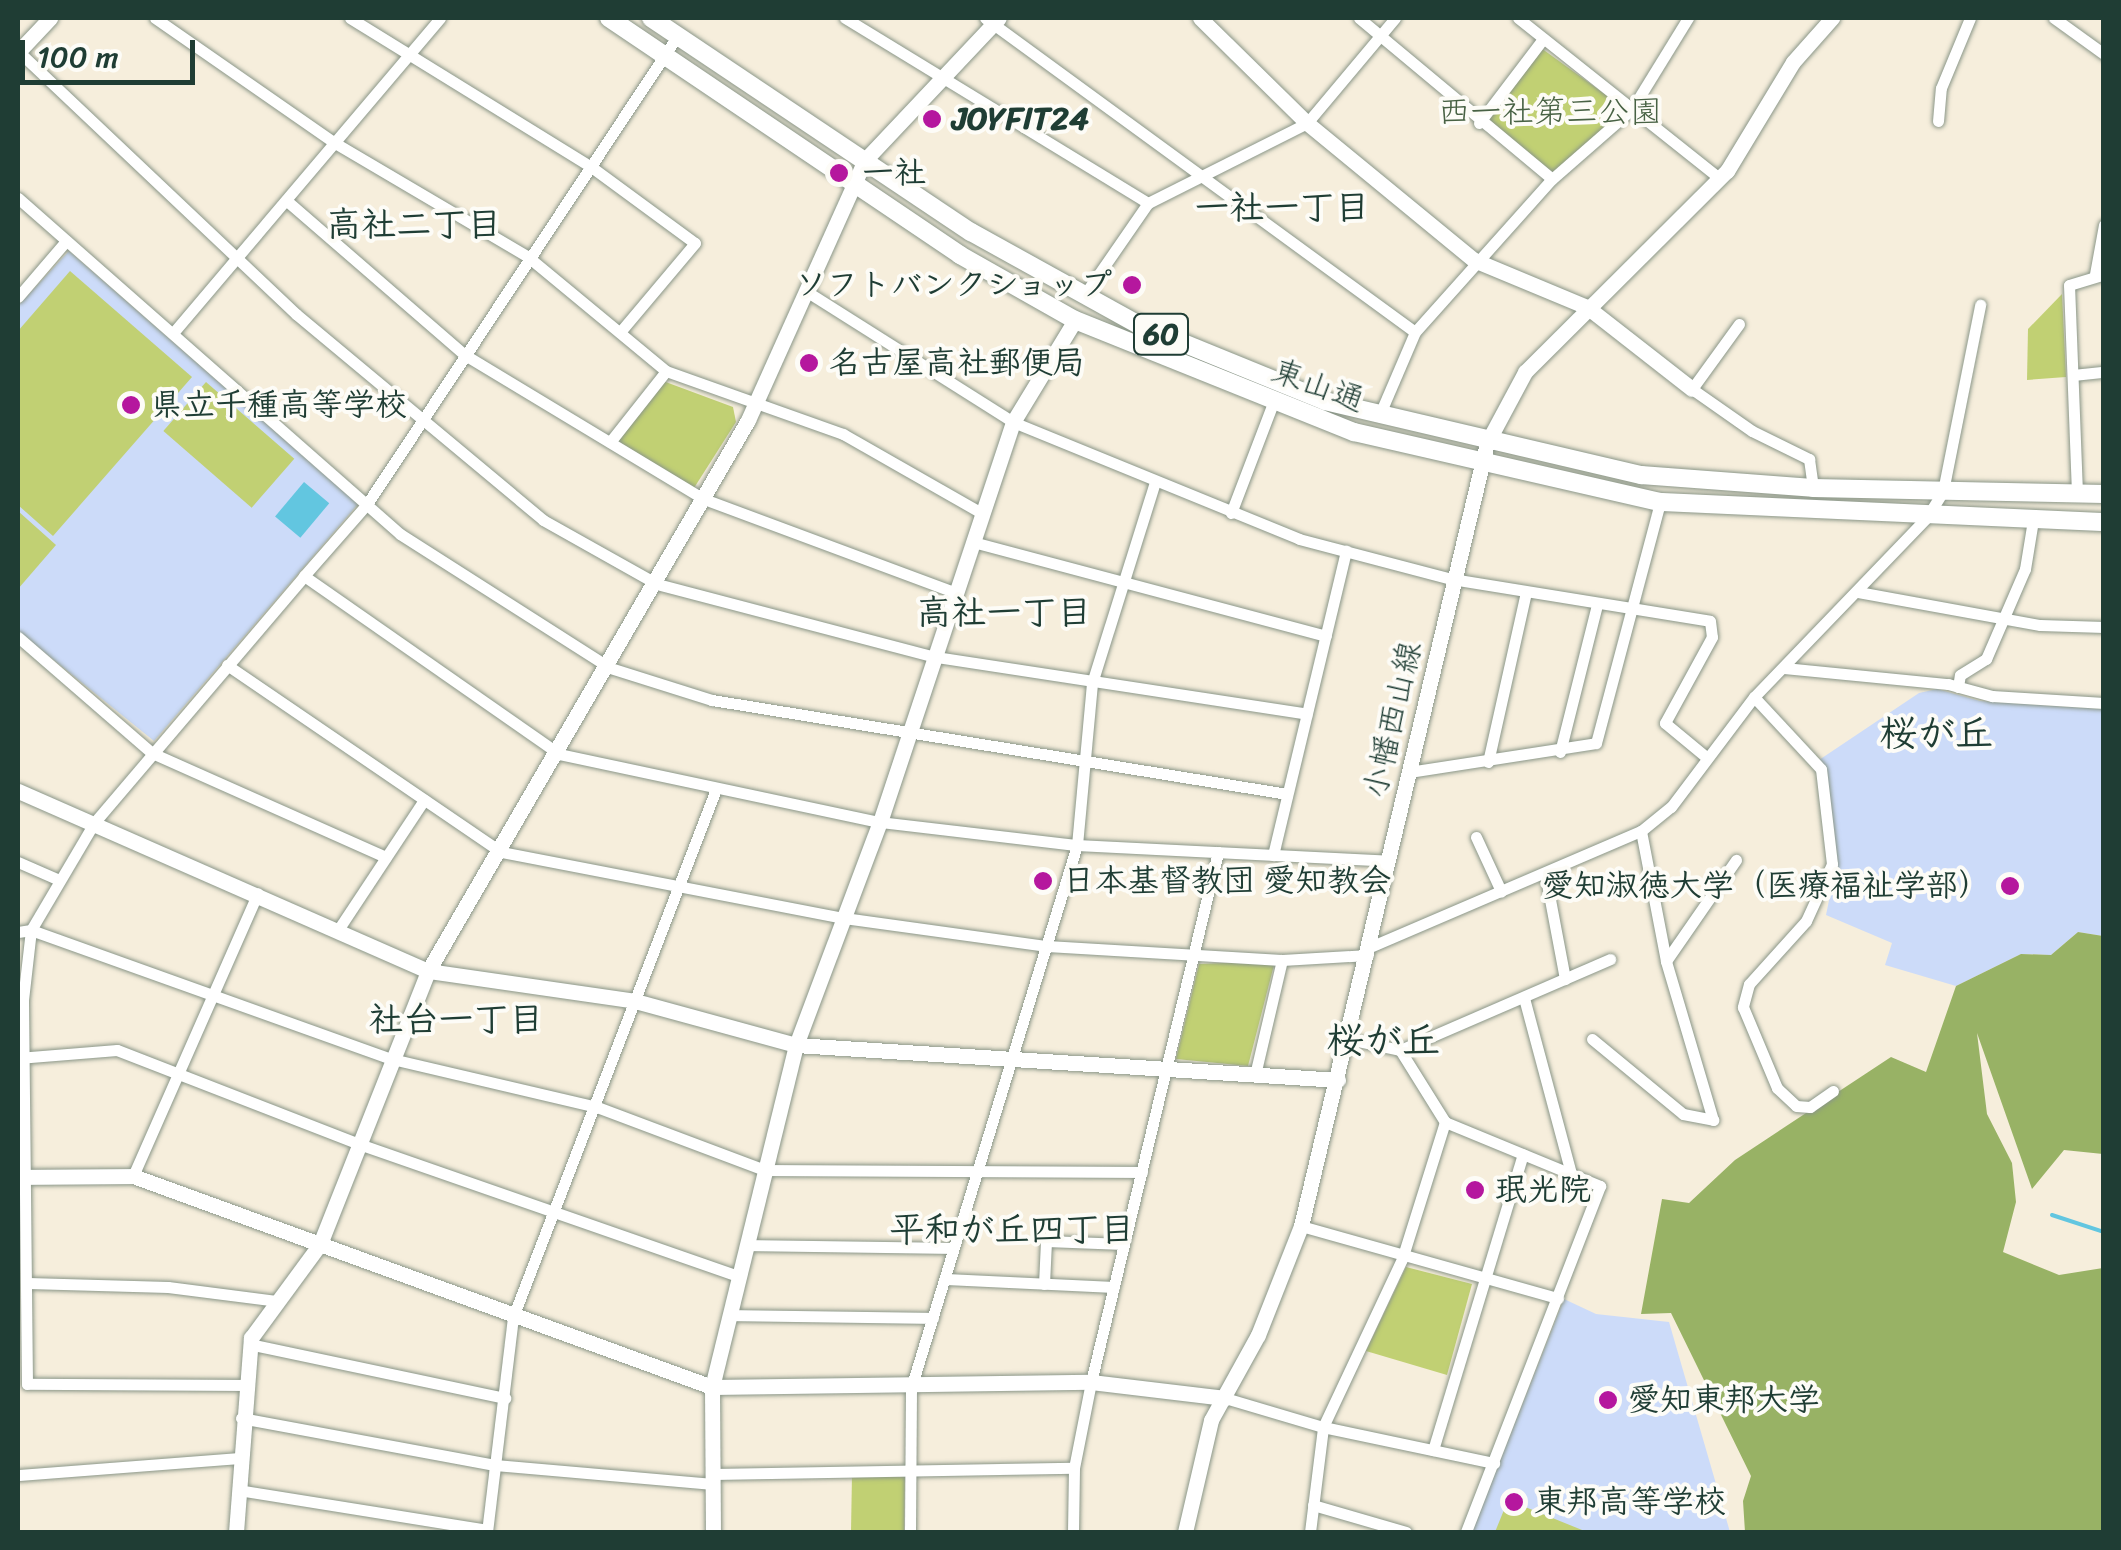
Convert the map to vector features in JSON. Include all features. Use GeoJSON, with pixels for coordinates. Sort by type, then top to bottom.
{"type":"FeatureCollection","features":[{"type":"Feature","properties":{"kind":"main road","name":"東山通"},"geometry":{"type":"LineString","coordinates":[[609,18],[858,182],[960,255],[1075,320],[1273,402],[1479,465],[1660,502],[1927,518],[2104,522]]}},
{"type":"Feature","properties":{"kind":"main road","name":"東山通"},"geometry":{"type":"LineString","coordinates":[[651,18],[971,232],[1139,325],[1260,375],[1380,416],[1487,443],[1641,474],[1813,488],[2104,494]]}},
{"type":"Feature","properties":{"kind":"street"},"geometry":{"type":"LineString","coordinates":[[50,18],[18,52],[238,259],[544,520],[657,584],[936,657],[1307,714]]}},
{"type":"Feature","properties":{"kind":"street"},"geometry":{"type":"LineString","coordinates":[[155,18],[336,143],[527,256],[666,371],[843,434],[982,514]]}},
{"type":"Feature","properties":{"kind":"street"},"geometry":{"type":"LineString","coordinates":[[350,18],[407,57],[590,166],[695,242],[620,332]]}},
{"type":"Feature","properties":{"kind":"street"},"geometry":{"type":"LineString","coordinates":[[173,332],[440,18]]}},
{"type":"Feature","properties":{"kind":"street"},"geometry":{"type":"LineString","coordinates":[[845,18],[1148,203]]}},
{"type":"Feature","properties":{"kind":"street"},"geometry":{"type":"LineString","coordinates":[[1200,18],[1306,123],[1474,260],[1586,307],[1752,431],[1808,459],[1813,488]]}},
{"type":"Feature","properties":{"kind":"street"},"geometry":{"type":"LineString","coordinates":[[1359,18],[1479,124],[1552,179]]}},
{"type":"Feature","properties":{"kind":"street"},"geometry":{"type":"LineString","coordinates":[[1085,294],[1148,203],[1306,123],[1395,18]]}},
{"type":"Feature","properties":{"kind":"street"},"geometry":{"type":"LineString","coordinates":[[1518,18],[1720,178]]}},
{"type":"Feature","properties":{"kind":"street"},"geometry":{"type":"LineString","coordinates":[[1380,416],[1415,332],[1474,260],[1552,179],[1632,109],[1688,18]]}},
{"type":"Feature","properties":{"kind":"street","name":"小幡西山線"},"geometry":{"type":"LineString","coordinates":[[1185,1532],[1206,1434],[1301,1226],[1487,443],[1525,372],[1586,307],[1720,178],[1793,62],[1832,18]]}},
{"type":"Feature","properties":{"kind":"street"},"geometry":{"type":"LineString","coordinates":[[1938,122],[1941,88],[1970,18]]}},
{"type":"Feature","properties":{"kind":"street"},"geometry":{"type":"LineString","coordinates":[[2054,18],[2104,54]]}},
{"type":"Feature","properties":{"kind":"street"},"geometry":{"type":"LineString","coordinates":[[236,1532],[243,1385],[249,1344],[320,1244],[428,971],[610,668],[756,403],[858,182],[864,160],[992,19],[1415,332]]}},
{"type":"Feature","properties":{"kind":"street"},"geometry":{"type":"LineString","coordinates":[[243,1385],[22,1384],[28,1283],[22,1000],[31,930],[94,823],[367,504],[426,419],[527,256],[678,35]]}},
{"type":"Feature","properties":{"kind":"street"},"geometry":{"type":"LineString","coordinates":[[1479,124],[1543,39]]}},
{"type":"Feature","properties":{"kind":"street"},"geometry":{"type":"LineString","coordinates":[[18,198],[400,534],[610,668],[712,700],[1288,794]]}},
{"type":"Feature","properties":{"kind":"street"},"geometry":{"type":"LineString","coordinates":[[287,201],[465,355],[704,499],[956,594]]}},
{"type":"Feature","properties":{"kind":"street"},"geometry":{"type":"LineString","coordinates":[[2076,493],[2069,285],[2099,274],[2104,225]]}},
{"type":"Feature","properties":{"kind":"street"},"geometry":{"type":"LineString","coordinates":[[18,297],[66,241]]}},
{"type":"Feature","properties":{"kind":"street"},"geometry":{"type":"LineString","coordinates":[[806,291],[1013,422],[1154,485],[1231,514],[1346,552],[1452,580],[1636,612],[1702,618],[1715,628],[1665,723],[1706,757]]}},
{"type":"Feature","properties":{"kind":"street"},"geometry":{"type":"LineString","coordinates":[[227,665],[501,852],[844,918],[1047,946],[1282,960],[1369,951],[1641,831],[1671,807],[1754,697],[1927,518],[1943,492],[1980,305]]}},
{"type":"Feature","properties":{"kind":"street"},"geometry":{"type":"LineString","coordinates":[[713,1532],[712,1387],[796,1045],[880,822],[1013,422],[1075,320]]}},
{"type":"Feature","properties":{"kind":"street"},"geometry":{"type":"LineString","coordinates":[[1692,389],[1739,324]]}},
{"type":"Feature","properties":{"kind":"street"},"geometry":{"type":"LineString","coordinates":[[610,442],[666,371]]}},
{"type":"Feature","properties":{"kind":"street"},"geometry":{"type":"LineString","coordinates":[[2072,375],[2104,372]]}},
{"type":"Feature","properties":{"kind":"street"},"geometry":{"type":"LineString","coordinates":[[1231,514],[1273,402]]}},
{"type":"Feature","properties":{"kind":"street"},"geometry":{"type":"LineString","coordinates":[[910,1532],[911,1388],[1077,845],[1092,683],[1154,485]]}},
{"type":"Feature","properties":{"kind":"street"},"geometry":{"type":"LineString","coordinates":[[1409,772],[1560,752],[1596,743],[1636,612],[1660,502]]}},
{"type":"Feature","properties":{"kind":"street"},"geometry":{"type":"LineString","coordinates":[[1958,686],[1960,675],[1986,659],[2025,569],[2033,520]]}},
{"type":"Feature","properties":{"kind":"street"},"geometry":{"type":"LineString","coordinates":[[974,542],[1123,585],[1326,636]]}},
{"type":"Feature","properties":{"kind":"street"},"geometry":{"type":"LineString","coordinates":[[1272,855],[1346,552]]}},
{"type":"Feature","properties":{"kind":"street"},"geometry":{"type":"LineString","coordinates":[[304,576],[559,754],[880,822],[1077,845],[1389,861]]}},
{"type":"Feature","properties":{"kind":"street"},"geometry":{"type":"LineString","coordinates":[[1488,762],[1526,592]]}},
{"type":"Feature","properties":{"kind":"street"},"geometry":{"type":"LineString","coordinates":[[1858,592],[2003,618],[2104,627]]}},
{"type":"Feature","properties":{"kind":"street"},"geometry":{"type":"LineString","coordinates":[[1560,752],[1597,605]]}},
{"type":"Feature","properties":{"kind":"street"},"geometry":{"type":"LineString","coordinates":[[18,637],[152,753],[386,856]]}},
{"type":"Feature","properties":{"kind":"street"},"geometry":{"type":"LineString","coordinates":[[1784,668],[1958,686],[1992,696],[2104,703]]}},
{"type":"Feature","properties":{"kind":"street"},"geometry":{"type":"LineString","coordinates":[[1754,697],[1820,769],[1832,864],[1806,921],[1749,984],[1743,1006],[1777,1088],[1796,1106],[1810,1107],[1833,1091]]}},
{"type":"Feature","properties":{"kind":"street"},"geometry":{"type":"LineString","coordinates":[[238,1490],[487,1531],[513,1317],[597,1107],[716,789]]}},
{"type":"Feature","properties":{"kind":"street"},"geometry":{"type":"LineString","coordinates":[[18,791],[258,893],[428,971],[636,1001],[796,1045],[1338,1080]]}},
{"type":"Feature","properties":{"kind":"street"},"geometry":{"type":"LineString","coordinates":[[338,930],[424,800]]}},
{"type":"Feature","properties":{"kind":"street"},"geometry":{"type":"LineString","coordinates":[[1592,1039],[1683,1114],[1713,1120],[1666,961],[1641,831]]}},
{"type":"Feature","properties":{"kind":"street"},"geometry":{"type":"LineString","coordinates":[[1476,837],[1501,891]]}},
{"type":"Feature","properties":{"kind":"street"},"geometry":{"type":"LineString","coordinates":[[1072,1532],[1074,1468],[1092,1382],[1218,852]]}},
{"type":"Feature","properties":{"kind":"street"},"geometry":{"type":"LineString","coordinates":[[1666,961],[1736,860]]}},
{"type":"Feature","properties":{"kind":"street"},"geometry":{"type":"LineString","coordinates":[[18,862],[59,880]]}},
{"type":"Feature","properties":{"kind":"street"},"geometry":{"type":"LineString","coordinates":[[1545,873],[1565,979]]}},
{"type":"Feature","properties":{"kind":"street"},"geometry":{"type":"LineString","coordinates":[[133,1176],[258,893]]}},
{"type":"Feature","properties":{"kind":"street"},"geometry":{"type":"LineString","coordinates":[[18,932],[31,930],[214,992],[392,1059],[597,1107],[765,1170],[978,1176],[1142,1172]]}},
{"type":"Feature","properties":{"kind":"street"},"geometry":{"type":"LineString","coordinates":[[1348,1039],[1400,1050],[1610,959]]}},
{"type":"Feature","properties":{"kind":"street"},"geometry":{"type":"LineString","coordinates":[[1255,1075],[1282,960]]}},
{"type":"Feature","properties":{"kind":"street"},"geometry":{"type":"LineString","coordinates":[[1524,998],[1571,1174]]}},
{"type":"Feature","properties":{"kind":"street"},"geometry":{"type":"LineString","coordinates":[[21,1058],[118,1050],[359,1144],[739,1276]]}},
{"type":"Feature","properties":{"kind":"street"},"geometry":{"type":"LineString","coordinates":[[1400,1050],[1444,1122],[1600,1186],[1466,1532]]}},
{"type":"Feature","properties":{"kind":"street"},"geometry":{"type":"LineString","coordinates":[[1310,1532],[1323,1428],[1402,1259],[1444,1122]]}},
{"type":"Feature","properties":{"kind":"street"},"geometry":{"type":"LineString","coordinates":[[1433,1450],[1480,1279],[1523,1154]]}},
{"type":"Feature","properties":{"kind":"street"},"geometry":{"type":"LineString","coordinates":[[23,1176],[133,1176],[712,1387],[911,1388],[1092,1382],[1225,1398],[1323,1428],[1494,1463]]}},
{"type":"Feature","properties":{"kind":"street"},"geometry":{"type":"LineString","coordinates":[[1301,1226],[1402,1259],[1558,1298]]}},
{"type":"Feature","properties":{"kind":"street"},"geometry":{"type":"LineString","coordinates":[[1044,1284],[1046,1242],[1124,1244]]}},
{"type":"Feature","properties":{"kind":"street"},"geometry":{"type":"LineString","coordinates":[[747,1245],[951,1248]]}},
{"type":"Feature","properties":{"kind":"street"},"geometry":{"type":"LineString","coordinates":[[946,1279],[1114,1287]]}},
{"type":"Feature","properties":{"kind":"street"},"geometry":{"type":"LineString","coordinates":[[28,1283],[168,1286],[278,1301]]}},
{"type":"Feature","properties":{"kind":"street"},"geometry":{"type":"LineString","coordinates":[[729,1315],[933,1318]]}},
{"type":"Feature","properties":{"kind":"street"},"geometry":{"type":"LineString","coordinates":[[249,1344],[505,1398]]}},
{"type":"Feature","properties":{"kind":"street"},"geometry":{"type":"LineString","coordinates":[[241,1418],[495,1465],[713,1479],[1074,1468]]}},
{"type":"Feature","properties":{"kind":"street"},"geometry":{"type":"LineString","coordinates":[[18,1475],[240,1458]]}},
{"type":"Feature","properties":{"kind":"street"},"geometry":{"type":"LineString","coordinates":[[1314,1505],[1406,1532]]}},
{"type":"Feature","properties":{"kind":"shaded area","name":"県立千種高等学校"},"geometry":{"type":"Polygon","coordinates":[[[69,251],[358,504],[154,741],[18,631],[18,306],[69,251]]]}},
{"type":"Feature","properties":{"kind":"shaded area"},"geometry":{"type":"Polygon","coordinates":[[[1937,689],[1980,701],[2103,709],[2103,936],[2078,932],[2051,955],[2021,954],[1956,986],[1885,965],[1892,943],[1826,915],[1836,866],[1819,760],[1919,693],[1937,689]]]}},
{"type":"Feature","properties":{"kind":"shaded area","name":"愛知東邦大学"},"geometry":{"type":"Polygon","coordinates":[[[1564,1299],[1596,1314],[1669,1322],[1730,1532],[1472,1532],[1564,1299]]]}},
{"type":"Feature","properties":{"kind":"green space","name":"西一社第三公園"},"geometry":{"type":"Polygon","coordinates":[[[1541,48],[1624,108],[1554,175],[1487,118],[1541,48]]]}},
{"type":"Feature","properties":{"kind":"green space"},"geometry":{"type":"Polygon","coordinates":[[[70,271],[192,377],[53,536],[18,505],[18,331],[70,271]]]}},
{"type":"Feature","properties":{"kind":"green space"},"geometry":{"type":"Polygon","coordinates":[[[2062,294],[2066,377],[2027,380],[2028,329],[2062,294]]]}},
{"type":"Feature","properties":{"kind":"green space"},"geometry":{"type":"Polygon","coordinates":[[[663,381],[733,407],[736,422],[694,488],[618,442],[663,381]]]}},
{"type":"Feature","properties":{"kind":"green space"},"geometry":{"type":"Polygon","coordinates":[[[206,382],[294,459],[252,508],[163,431],[206,382]]]}},
{"type":"Feature","properties":{"kind":"green space"},"geometry":{"type":"Polygon","coordinates":[[[18,511],[56,545],[18,589],[18,511]]]}},
{"type":"Feature","properties":{"kind":"green space"},"geometry":{"type":"Polygon","coordinates":[[[2078,932],[2103,936],[2103,1154],[2064,1150],[2032,1189],[1977,1033],[1987,1114],[2012,1163],[2016,1202],[2003,1252],[2059,1275],[2103,1268],[2103,1532],[1745,1532],[1743,1501],[1751,1476],[1671,1313],[1641,1314],[1662,1199],[1689,1203],[1735,1160],[1891,1057],[1926,1072],[1956,986],[2021,954],[2051,955],[2078,932]]]}},
{"type":"Feature","properties":{"kind":"green space"},"geometry":{"type":"Polygon","coordinates":[[[1275,961],[1248,1066],[1176,1059],[1199,964],[1275,961]]]}},
{"type":"Feature","properties":{"kind":"green space"},"geometry":{"type":"Polygon","coordinates":[[[1406,1267],[1472,1284],[1447,1375],[1366,1351],[1406,1267]]]}},
{"type":"Feature","properties":{"kind":"green space"},"geometry":{"type":"Polygon","coordinates":[[[852,1474],[905,1475],[904,1532],[851,1531],[852,1474]]]}},
{"type":"Feature","properties":{"kind":"green space"},"geometry":{"type":"Polygon","coordinates":[[[1508,1500],[1587,1532],[1495,1532],[1508,1500]]]}},
{"type":"Feature","properties":{"kind":"water"},"geometry":{"type":"Polygon","coordinates":[[[304,482],[329,503],[300,538],[275,516],[304,482]]]}},
{"type":"Feature","properties":{"kind":"waterway"},"geometry":{"type":"LineString","coordinates":[[2052,1215],[2104,1232]]}},
{"type":"Feature","properties":{"kind":"place","name":"JOYFIT24"},"geometry":{"type":"Point","coordinates":[932,119]}},
{"type":"Feature","properties":{"kind":"place","name":"一社"},"geometry":{"type":"Point","coordinates":[839,173]}},
{"type":"Feature","properties":{"kind":"place","name":"ソフトバンクショップ"},"geometry":{"type":"Point","coordinates":[1132,285]}},
{"type":"Feature","properties":{"kind":"place","name":"名古屋高社郵便局"},"geometry":{"type":"Point","coordinates":[809,363]}},
{"type":"Feature","properties":{"kind":"place","name":"県立千種高等学校"},"geometry":{"type":"Point","coordinates":[131,405]}},
{"type":"Feature","properties":{"kind":"place","name":"日本基督教団 愛知教会"},"geometry":{"type":"Point","coordinates":[1043,881]}},
{"type":"Feature","properties":{"kind":"place","name":"愛知淑徳大学（医療福祉学部）"},"geometry":{"type":"Point","coordinates":[2010,886]}},
{"type":"Feature","properties":{"kind":"place","name":"珉光院"},"geometry":{"type":"Point","coordinates":[1475,1190]}},
{"type":"Feature","properties":{"kind":"place","name":"愛知東邦大学"},"geometry":{"type":"Point","coordinates":[1608,1400]}},
{"type":"Feature","properties":{"kind":"place","name":"東邦高等学校"},"geometry":{"type":"Point","coordinates":[1514,1502]}},
{"type":"Feature","properties":{"kind":"district","name":"一社一丁目"},"geometry":{"type":"Point","coordinates":[1282,207]}},
{"type":"Feature","properties":{"kind":"district","name":"高社二丁目"},"geometry":{"type":"Point","coordinates":[414,224]}},
{"type":"Feature","properties":{"kind":"district","name":"高社一丁目"},"geometry":{"type":"Point","coordinates":[1004,612]}},
{"type":"Feature","properties":{"kind":"district","name":"桜が丘"},"geometry":{"type":"Point","coordinates":[1936,734]}},
{"type":"Feature","properties":{"kind":"district","name":"社台一丁目"},"geometry":{"type":"Point","coordinates":[456,1019]}},
{"type":"Feature","properties":{"kind":"district","name":"桜が丘"},"geometry":{"type":"Point","coordinates":[1383,1041]}},
{"type":"Feature","properties":{"kind":"district","name":"平和が丘四丁目"},"geometry":{"type":"Point","coordinates":[1012,1229]}}]}
